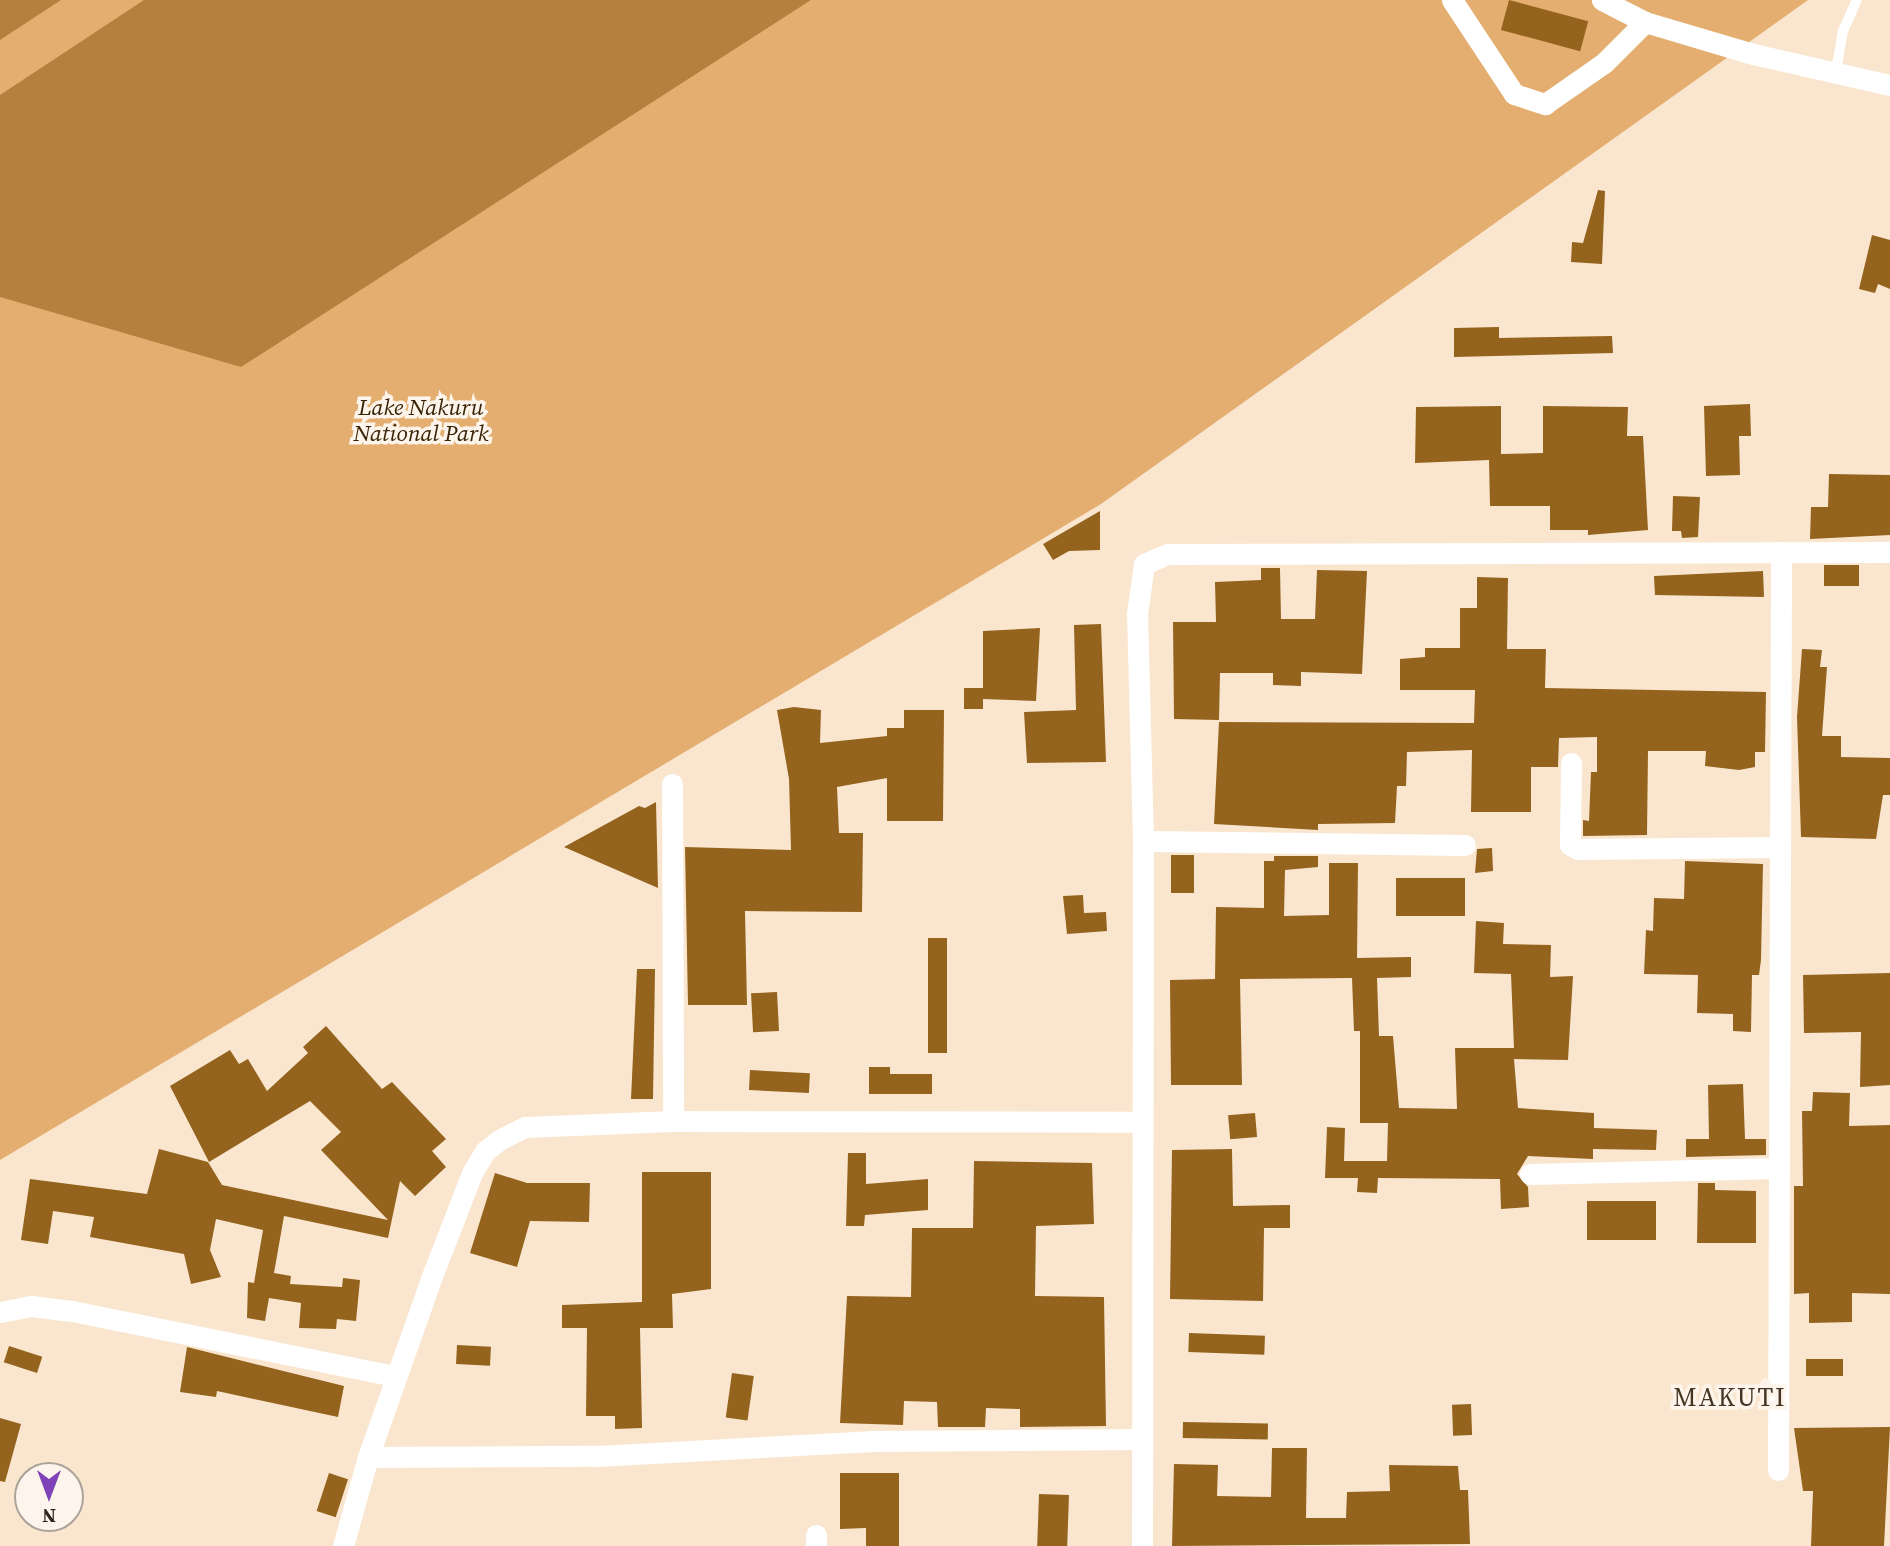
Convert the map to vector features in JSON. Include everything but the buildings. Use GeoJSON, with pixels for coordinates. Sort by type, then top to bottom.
{"type":"FeatureCollection","features":[{"type":"Feature","properties":{"kind":"street"},"geometry":{"type":"LineString","coordinates":[[1452,0],[1514,94],[1545,104],[1604,63],[1645,22]]}},
{"type":"Feature","properties":{"kind":"street"},"geometry":{"type":"LineString","coordinates":[[1602,0],[1645,22],[1754,54],[1890,85]]}},
{"type":"Feature","properties":{"kind":"street"},"geometry":{"type":"LineString","coordinates":[[1778,1470],[1781,551]]}},
{"type":"Feature","properties":{"kind":"street"},"geometry":{"type":"LineString","coordinates":[[1142,1546],[1143,841],[1136,614],[1144,564],[1168,554],[1890,552]]}},
{"type":"Feature","properties":{"kind":"street"},"geometry":{"type":"LineString","coordinates":[[1571,763],[1570,845],[1578,849],[1779,847]]}},
{"type":"Feature","properties":{"kind":"street"},"geometry":{"type":"LineString","coordinates":[[672,785],[673,1121]]}},
{"type":"Feature","properties":{"kind":"street"},"geometry":{"type":"LineString","coordinates":[[1143,841],[1465,845]]}},
{"type":"Feature","properties":{"kind":"street"},"geometry":{"type":"LineString","coordinates":[[343,1546],[368,1457],[395,1376],[472,1173],[485,1151],[525,1127],[673,1121],[1142,1122]]}},
{"type":"Feature","properties":{"kind":"street"},"geometry":{"type":"LineString","coordinates":[[1531,1174],[1778,1168]]}},
{"type":"Feature","properties":{"kind":"street"},"geometry":{"type":"LineString","coordinates":[[0,1312],[31,1306],[72,1311],[395,1376]]}},
{"type":"Feature","properties":{"kind":"street"},"geometry":{"type":"LineString","coordinates":[[368,1457],[597,1456],[870,1441],[1142,1439]]}},
{"type":"Feature","properties":{"kind":"lane"},"geometry":{"type":"LineString","coordinates":[[1836,71],[1843,31],[1857,0]]}},
{"type":"Feature","properties":{"kind":"green space","name":"Lake Nakuru National Park"},"geometry":{"type":"Polygon","coordinates":[[[0,0],[1808,0],[1101,504],[0,1160],[0,0]]]}},
{"type":"Feature","properties":{"kind":"shaded area"},"geometry":{"type":"Polygon","coordinates":[[[0,0],[61,0],[0,40],[0,0]]]}},
{"type":"Feature","properties":{"kind":"shaded area"},"geometry":{"type":"Polygon","coordinates":[[[144,0],[811,0],[241,367],[0,297],[0,95],[144,0]]]}},
{"type":"Feature","properties":{"kind":"district","name":"MAKUTI"},"geometry":{"type":"Point","coordinates":[1730,1398]}}]}
